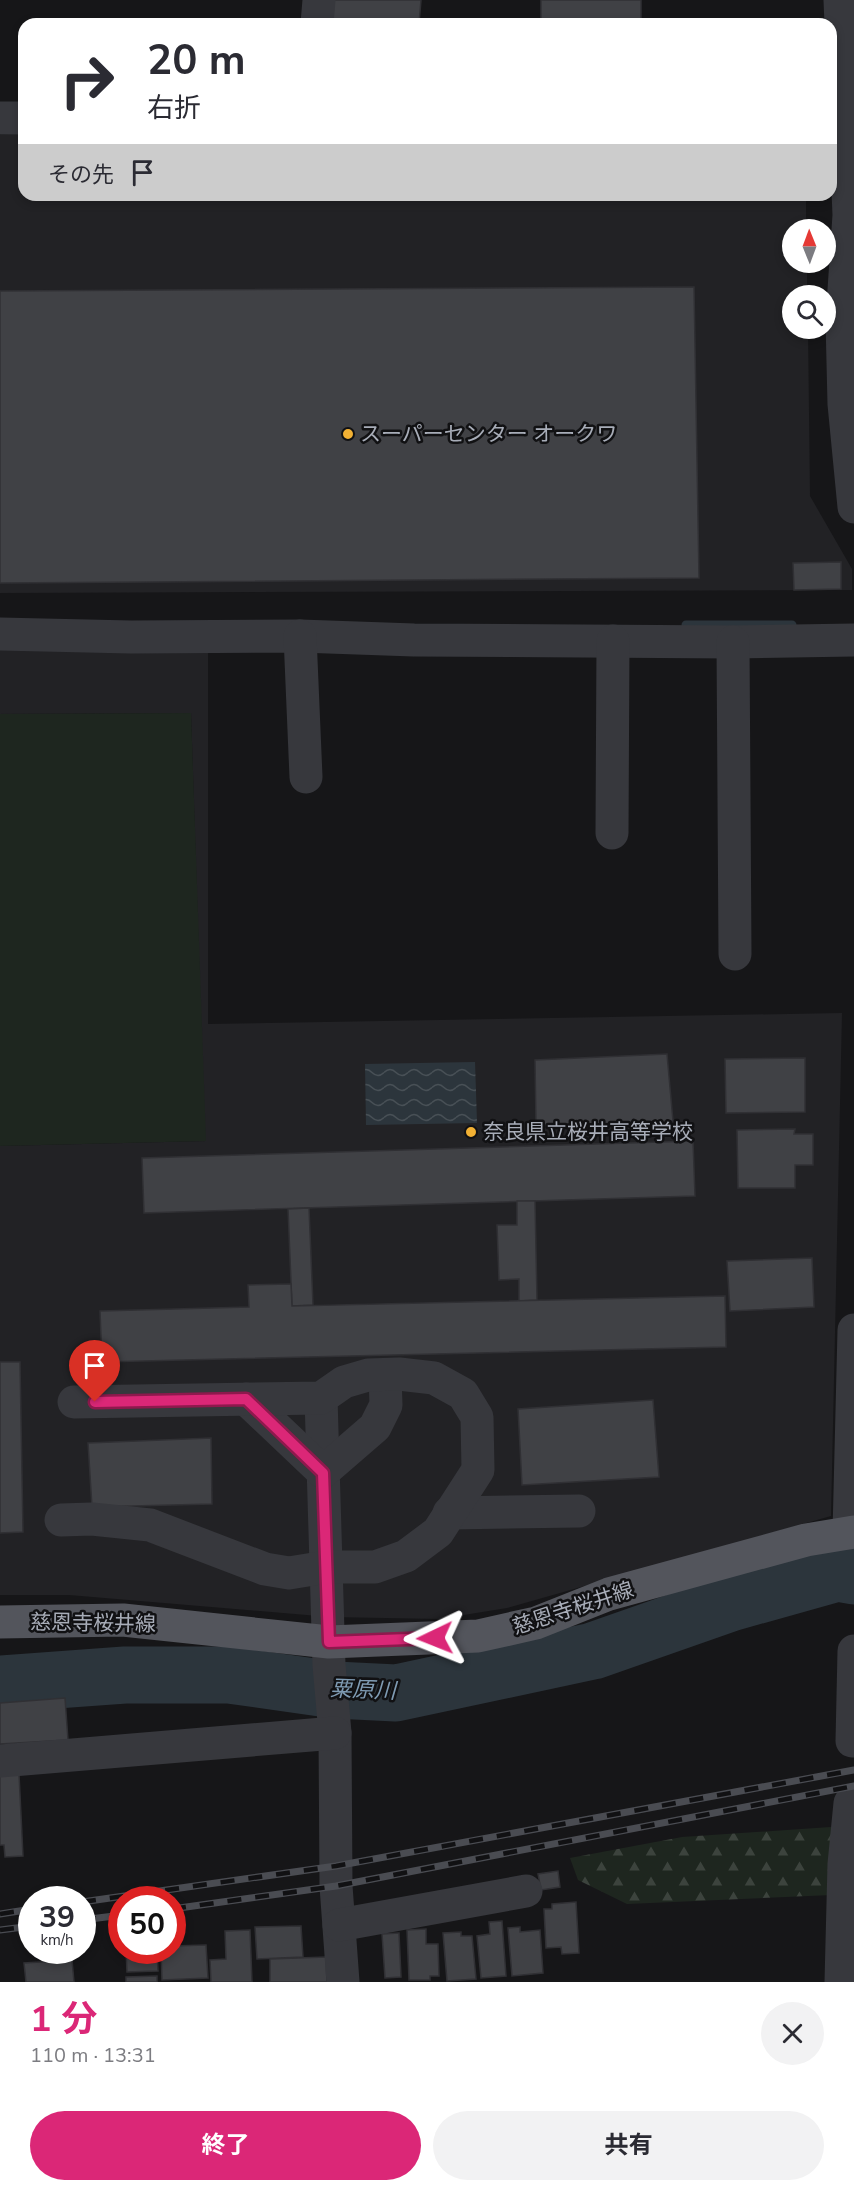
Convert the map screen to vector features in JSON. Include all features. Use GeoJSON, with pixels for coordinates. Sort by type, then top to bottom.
{"type":"FeatureCollection","features":[{"type":"Feature","properties":{"kind":"main road","name":"慈恩寺桜井線"},"geometry":{"type":"LineString","coordinates":[[0,1622],[123,1620],[329,1653],[478,1636],[536,1623],[609,1594],[806,1540],[852,1533]]}},
{"type":"Feature","properties":{"kind":"street"},"geometry":{"type":"LineString","coordinates":[[318,18],[319,0]]}},
{"type":"Feature","properties":{"kind":"street"},"geometry":{"type":"LineString","coordinates":[[840,0],[849,214],[842,320],[844,404],[854,507]]}},
{"type":"Feature","properties":{"kind":"street"},"geometry":{"type":"LineString","coordinates":[[0,118],[18,118]]}},
{"type":"Feature","properties":{"kind":"street"},"geometry":{"type":"LineString","coordinates":[[0,634],[131,637],[300,636],[414,640],[733,642],[854,640]]}},
{"type":"Feature","properties":{"kind":"street"},"geometry":{"type":"LineString","coordinates":[[300,636],[306,777]]}},
{"type":"Feature","properties":{"kind":"street"},"geometry":{"type":"LineString","coordinates":[[612,833],[614,641]]}},
{"type":"Feature","properties":{"kind":"street"},"geometry":{"type":"LineString","coordinates":[[733,642],[735,954]]}},
{"type":"Feature","properties":{"kind":"street"},"geometry":{"type":"LineString","coordinates":[[852,1533],[854,1330]]}},
{"type":"Feature","properties":{"kind":"street"},"geometry":{"type":"LineString","coordinates":[[61,1520],[92,1519],[150,1526],[265,1569],[289,1573],[326,1567],[375,1567],[406,1556],[438,1532],[478,1470],[477,1417],[463,1394],[434,1378],[399,1374],[368,1376],[344,1382],[321,1398],[74,1402]]}},
{"type":"Feature","properties":{"kind":"street"},"geometry":{"type":"LineString","coordinates":[[323,1473],[375,1427],[386,1405],[385,1375]]}},
{"type":"Feature","properties":{"kind":"street"},"geometry":{"type":"LineString","coordinates":[[321,1398],[329,1653],[334,1721],[336,1876],[343,1982]]}},
{"type":"Feature","properties":{"kind":"street"},"geometry":{"type":"LineString","coordinates":[[246,1399],[323,1473]]}},
{"type":"Feature","properties":{"kind":"street"},"geometry":{"type":"LineString","coordinates":[[449,1513],[579,1511]]}},
{"type":"Feature","properties":{"kind":"street"},"geometry":{"type":"LineString","coordinates":[[852,1741],[854,1651]]}},
{"type":"Feature","properties":{"kind":"street"},"geometry":{"type":"LineString","coordinates":[[0,1761],[334,1721]]}},
{"type":"Feature","properties":{"kind":"street"},"geometry":{"type":"LineString","coordinates":[[842,1982],[844,1863],[850,1803]]}},
{"type":"Feature","properties":{"kind":"street"},"geometry":{"type":"LineString","coordinates":[[339,1925],[526,1891]]}},
{"type":"Feature","properties":{"kind":"shaded area","name":"スーパーセンター オークワ"},"geometry":{"type":"Polygon","coordinates":[[[18,134],[18,201],[806,201],[806,219],[782,219],[782,273],[807,273],[807,285],[782,285],[782,339],[808,339],[810,496],[852,569],[852,590],[0,593],[0,135],[18,134]]]}},
{"type":"Feature","properties":{"kind":"shaded area","name":"奈良県立桜井高等学校"},"geometry":{"type":"Polygon","coordinates":[[[0,644],[208,647],[208,1024],[842,1013],[831,1516],[507,1608],[439,1619],[330,1617],[69,1595],[0,1595],[0,1533],[23,1532],[20,1362],[0,1362],[0,1146],[205,1141],[191,713],[0,714],[0,644]],[[667,1054],[535,1061],[536,1126],[673,1121],[667,1054]],[[805,1058],[725,1059],[726,1113],[805,1112],[805,1058]],[[794,1129],[737,1130],[738,1188],[795,1188],[795,1165],[813,1165],[813,1134],[794,1134],[794,1129]],[[693,1141],[143,1158],[145,1213],[288,1209],[291,1284],[249,1285],[249,1307],[101,1311],[102,1362],[726,1347],[725,1296],[313,1305],[309,1208],[695,1196],[693,1141]],[[811,1258],[728,1261],[730,1311],[814,1307],[811,1258]],[[653,1400],[518,1409],[522,1485],[658,1477],[653,1400]],[[211,1438],[89,1443],[92,1507],[211,1438]]]}},
{"type":"Feature","properties":{"kind":"green space"},"geometry":{"type":"Polygon","coordinates":[[[191,713],[206,1141],[0,1146],[0,714],[191,713]]]}},
{"type":"Feature","properties":{"kind":"green space"},"geometry":{"type":"Polygon","coordinates":[[[831,1827],[831,1895],[627,1904],[578,1880],[570,1858],[682,1837],[831,1827]]]}},
{"type":"Feature","properties":{"kind":"water"},"geometry":{"type":"Polygon","coordinates":[[[475,1062],[477,1123],[366,1125],[365,1064],[475,1062]]]}},
{"type":"Feature","properties":{"kind":"building"},"geometry":{"type":"Polygon","coordinates":[[[332,0],[421,0],[420,18],[330,18],[332,0]]]}},
{"type":"Feature","properties":{"kind":"building"},"geometry":{"type":"Polygon","coordinates":[[[541,0],[641,0],[641,18],[541,18],[541,0]]]}},
{"type":"Feature","properties":{"kind":"building","name":"スーパーセンター オークワ"},"geometry":{"type":"Polygon","coordinates":[[[694,287],[699,578],[0,583],[0,291],[694,287]]]}},
{"type":"Feature","properties":{"kind":"building"},"geometry":{"type":"Polygon","coordinates":[[[841,562],[841,589],[794,590],[793,563],[841,562]]]}},
{"type":"Feature","properties":{"kind":"building"},"geometry":{"type":"Polygon","coordinates":[[[667,1054],[673,1121],[536,1126],[535,1060],[667,1054]]]}},
{"type":"Feature","properties":{"kind":"building"},"geometry":{"type":"Polygon","coordinates":[[[805,1058],[805,1112],[726,1113],[725,1059],[805,1058]]]}},
{"type":"Feature","properties":{"kind":"building"},"geometry":{"type":"Polygon","coordinates":[[[795,1129],[794,1134],[813,1134],[813,1165],[795,1165],[795,1188],[738,1188],[737,1130],[795,1129]]]}},
{"type":"Feature","properties":{"kind":"building"},"geometry":{"type":"Polygon","coordinates":[[[693,1141],[695,1196],[144,1213],[142,1158],[693,1141]]]}},
{"type":"Feature","properties":{"kind":"building"},"geometry":{"type":"Polygon","coordinates":[[[517,1201],[535,1201],[537,1300],[519,1301],[519,1279],[499,1280],[497,1225],[517,1225],[517,1201]]]}},
{"type":"Feature","properties":{"kind":"building"},"geometry":{"type":"Polygon","coordinates":[[[309,1208],[313,1305],[292,1306],[288,1209],[309,1208]]]}},
{"type":"Feature","properties":{"kind":"building"},"geometry":{"type":"Polygon","coordinates":[[[812,1258],[814,1307],[730,1311],[727,1261],[812,1258]]]}},
{"type":"Feature","properties":{"kind":"building"},"geometry":{"type":"Polygon","coordinates":[[[291,1284],[292,1306],[725,1296],[726,1347],[102,1362],[100,1311],[249,1307],[248,1285],[291,1284]]]}},
{"type":"Feature","properties":{"kind":"building"},"geometry":{"type":"Polygon","coordinates":[[[0,1362],[20,1362],[23,1532],[0,1533],[0,1362]]]}},
{"type":"Feature","properties":{"kind":"building"},"geometry":{"type":"Polygon","coordinates":[[[653,1400],[659,1477],[522,1485],[518,1409],[653,1400]]]}},
{"type":"Feature","properties":{"kind":"building"},"geometry":{"type":"Polygon","coordinates":[[[211,1438],[212,1504],[92,1507],[88,1443],[211,1438]]]}},
{"type":"Feature","properties":{"kind":"building"},"geometry":{"type":"Polygon","coordinates":[[[65,1698],[68,1740],[0,1744],[0,1703],[65,1698]]]}},
{"type":"Feature","properties":{"kind":"building"},"geometry":{"type":"Polygon","coordinates":[[[19,1774],[23,1856],[5,1857],[4,1845],[0,1845],[0,1775],[19,1774]]]}},
{"type":"Feature","properties":{"kind":"building"},"geometry":{"type":"Polygon","coordinates":[[[558,1871],[560,1887],[541,1890],[538,1874],[558,1871]]]}},
{"type":"Feature","properties":{"kind":"building"},"geometry":{"type":"Polygon","coordinates":[[[576,1902],[579,1953],[562,1954],[561,1947],[546,1948],[544,1909],[552,1909],[552,1904],[576,1902]]]}},
{"type":"Feature","properties":{"kind":"building"},"geometry":{"type":"Polygon","coordinates":[[[502,1921],[506,1976],[481,1978],[477,1936],[490,1934],[489,1922],[502,1921]]]}},
{"type":"Feature","properties":{"kind":"building"},"geometry":{"type":"Polygon","coordinates":[[[301,1926],[303,1957],[257,1959],[255,1927],[301,1926]]]}},
{"type":"Feature","properties":{"kind":"building"},"geometry":{"type":"Polygon","coordinates":[[[520,1927],[520,1932],[540,1930],[543,1973],[512,1976],[508,1928],[520,1927]]]}},
{"type":"Feature","properties":{"kind":"building"},"geometry":{"type":"Polygon","coordinates":[[[426,1929],[426,1944],[438,1944],[439,1976],[430,1976],[430,1980],[409,1980],[407,1930],[426,1929]]]}},
{"type":"Feature","properties":{"kind":"building"},"geometry":{"type":"Polygon","coordinates":[[[250,1930],[252,1982],[211,1982],[210,1960],[226,1959],[225,1931],[250,1930]]]}},
{"type":"Feature","properties":{"kind":"building"},"geometry":{"type":"Polygon","coordinates":[[[461,1932],[461,1936],[472,1936],[476,1979],[447,1981],[443,1933],[461,1932]]]}},
{"type":"Feature","properties":{"kind":"building"},"geometry":{"type":"Polygon","coordinates":[[[399,1933],[401,1977],[385,1978],[382,1934],[399,1933]]]}},
{"type":"Feature","properties":{"kind":"building"},"geometry":{"type":"Polygon","coordinates":[[[206,1945],[208,1978],[162,1980],[161,1964],[186,1964],[186,1946],[206,1945]]]}},
{"type":"Feature","properties":{"kind":"building"},"geometry":{"type":"Polygon","coordinates":[[[326,1957],[327,1982],[270,1982],[270,1959],[326,1957]]]}},
{"type":"Feature","properties":{"kind":"building"},"geometry":{"type":"Polygon","coordinates":[[[24,1964],[72,1964],[74,1982],[26,1982],[24,1964]]]}},
{"type":"Feature","properties":{"kind":"building"},"geometry":{"type":"Polygon","coordinates":[[[127,1964],[158,1964],[158,1971],[127,1972],[127,1964]]]}},
{"type":"Feature","properties":{"kind":"building"},"geometry":{"type":"Polygon","coordinates":[[[157,1976],[157,1982],[126,1982],[126,1977],[157,1976]]]}},
{"type":"Feature","properties":{"kind":"waterway"},"geometry":{"type":"LineString","coordinates":[[686,625],[792,625]]}},
{"type":"Feature","properties":{"kind":"waterway","name":"粟原川"},"geometry":{"type":"LineString","coordinates":[[0,1684],[125,1675],[229,1675],[335,1690],[396,1693],[593,1651],[730,1603],[837,1573],[854,1576]]}},
{"type":"Feature","properties":{"kind":"railway"},"geometry":{"type":"LineString","coordinates":[[96,1900],[336,1866],[854,1770]]}},
{"type":"Feature","properties":{"kind":"railway"},"geometry":{"type":"LineString","coordinates":[[186,1907],[336,1886],[854,1786]]}},
{"type":"Feature","properties":{"kind":"railway"},"geometry":{"type":"LineString","coordinates":[[0,1914],[18,1911]]}},
{"type":"Feature","properties":{"kind":"railway"},"geometry":{"type":"LineString","coordinates":[[96,1918],[108,1917]]}},
{"type":"Feature","properties":{"kind":"railway"},"geometry":{"type":"LineString","coordinates":[[0,1930],[18,1928]]}},
{"type":"Feature","properties":{"kind":"place","name":"スーパーセンター オークワ"},"geometry":{"type":"Point","coordinates":[348,434]}},
{"type":"Feature","properties":{"kind":"place","name":"奈良県立桜井高等学校"},"geometry":{"type":"Point","coordinates":[471,1132]}},
{"type":"Feature","properties":{"kind":"route"},"geometry":{"type":"LineString","coordinates":[[95,1402],[246,1399],[323,1473],[329,1642],[435,1638]]}}]}
